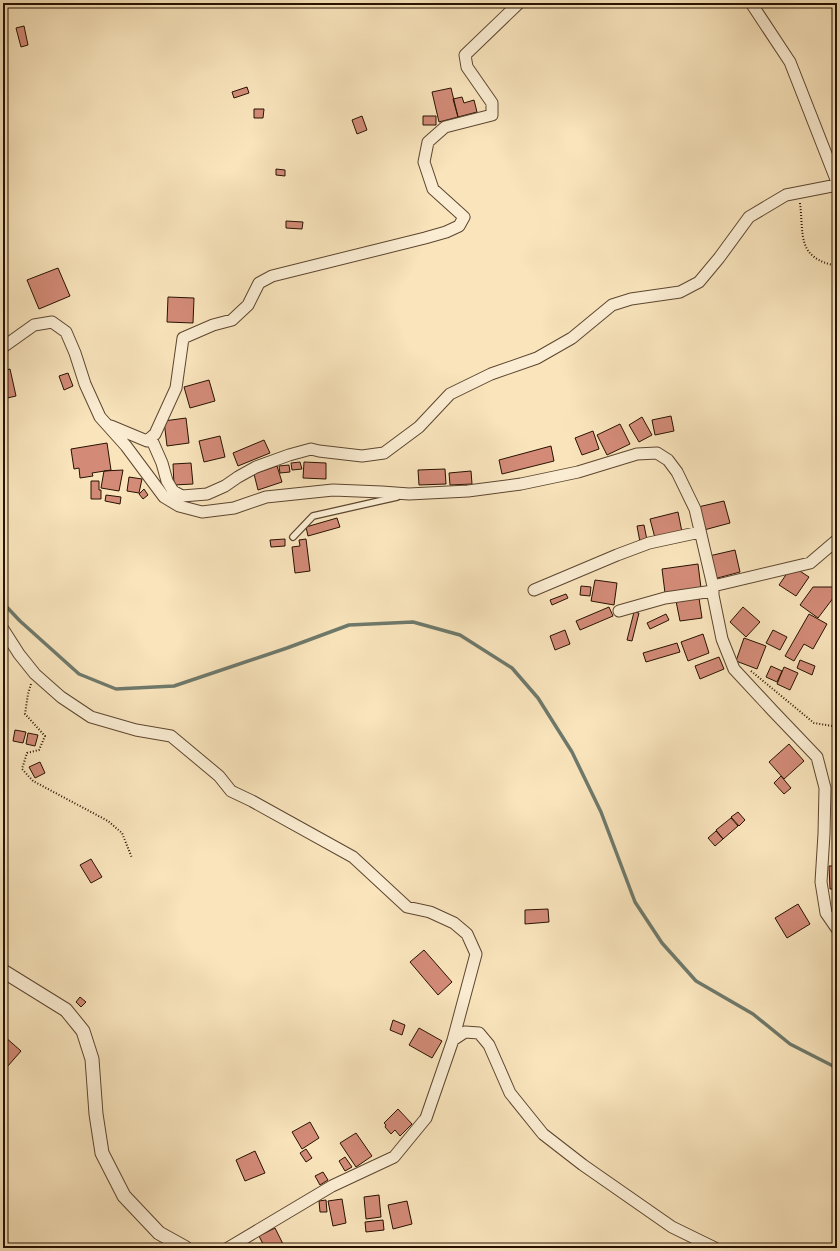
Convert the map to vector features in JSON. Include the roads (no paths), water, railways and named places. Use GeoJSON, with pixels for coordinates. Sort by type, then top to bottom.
{"type":"FeatureCollection","features":[{"type":"Feature","properties":{"kind":"street"},"geometry":{"type":"LineString","coordinates":[[108,425],[147,441],[151,438],[155,434],[176,388],[183,338],[213,325],[232,320],[248,305],[259,283],[272,276],[425,238],[446,232],[459,226],[464,217],[433,189],[424,162],[428,142],[445,127],[492,115],[492,103],[468,67],[465,55],[519,3]]}},
{"type":"Feature","properties":{"kind":"street"},"geometry":{"type":"LineString","coordinates":[[751,3],[790,62],[837,182]]}},
{"type":"Feature","properties":{"kind":"street"},"geometry":{"type":"LineString","coordinates":[[151,438],[162,463],[167,481],[173,491],[182,496],[207,494],[225,486],[256,467],[311,449],[319,452],[362,456],[384,453],[419,427],[450,394],[491,374],[537,358],[572,338],[612,305],[630,299],[680,292],[699,282],[749,218],[786,195],[837,185]]}},
{"type":"Feature","properties":{"kind":"street"},"geometry":{"type":"LineString","coordinates":[[3,347],[34,326],[52,322],[66,332],[85,384],[100,417],[126,446],[164,497],[178,506],[202,512],[234,508],[266,497],[333,490],[409,494],[468,491],[521,484],[578,472],[637,454],[657,453],[668,460],[677,472],[694,509],[713,588],[722,639],[734,669],[817,756],[824,788],[824,834],[821,882],[826,913],[837,929]]}},
{"type":"Feature","properties":{"kind":"street"},"geometry":{"type":"LineString","coordinates":[[534,590],[643,545],[700,532]]}},
{"type":"Feature","properties":{"kind":"street"},"geometry":{"type":"LineString","coordinates":[[619,611],[665,598],[713,588],[810,563],[837,540]]}},
{"type":"Feature","properties":{"kind":"street"},"geometry":{"type":"LineString","coordinates":[[3,629],[19,654],[36,674],[60,697],[90,717],[136,730],[171,736],[220,776],[231,791],[353,857],[407,907],[430,912],[454,923],[467,934],[476,954],[453,1040],[426,1118],[394,1157],[332,1186],[228,1248]]}},
{"type":"Feature","properties":{"kind":"street"},"geometry":{"type":"LineString","coordinates":[[3,971],[66,1010],[83,1031],[92,1058],[96,1114],[102,1153],[124,1196],[159,1233],[186,1248]]}},
{"type":"Feature","properties":{"kind":"street"},"geometry":{"type":"LineString","coordinates":[[453,1040],[465,1032],[479,1033],[489,1045],[510,1093],[544,1134],[583,1165],[672,1227],[715,1248]]}},
{"type":"Feature","properties":{"kind":"lane"},"geometry":{"type":"LineString","coordinates":[[293,537],[313,516],[409,494]]}},
{"type":"Feature","properties":{"kind":"waterway"},"geometry":{"type":"LineString","coordinates":[[3,603],[20,621],[79,674],[116,689],[174,686],[287,648],[349,625],[413,622],[460,635],[512,668],[538,698],[572,752],[601,812],[635,902],[662,943],[696,981],[753,1014],[790,1044],[837,1068]]}}]}
